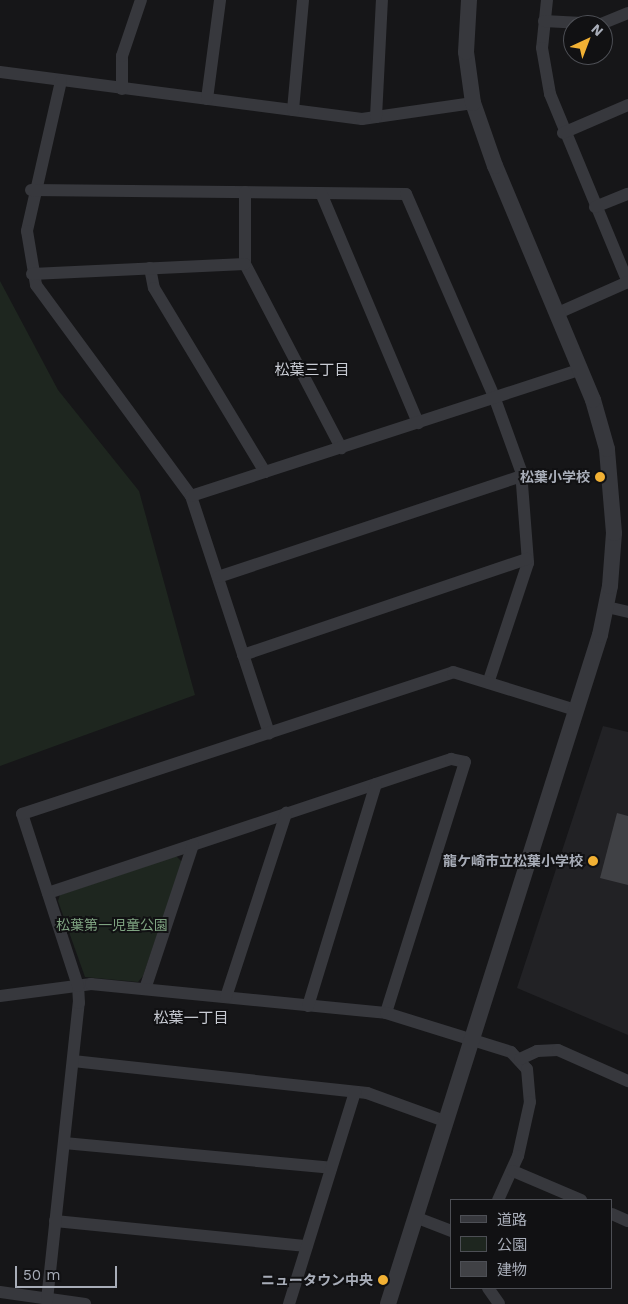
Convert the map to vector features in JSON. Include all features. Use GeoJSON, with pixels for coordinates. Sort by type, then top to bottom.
{"type":"FeatureCollection","features":[{"type":"Feature","properties":{"kind":"street"},"geometry":{"type":"LineString","coordinates":[[122,89],[122,56],[141,0]]}},
{"type":"Feature","properties":{"kind":"street"},"geometry":{"type":"LineString","coordinates":[[206,100],[220,0]]}},
{"type":"Feature","properties":{"kind":"street"},"geometry":{"type":"LineString","coordinates":[[292,110],[303,0]]}},
{"type":"Feature","properties":{"kind":"street"},"geometry":{"type":"LineString","coordinates":[[376,118],[382,0]]}},
{"type":"Feature","properties":{"kind":"street"},"geometry":{"type":"LineString","coordinates":[[388,1304],[473,1041],[607,607],[614,506],[601,425],[582,369],[495,166],[473,103],[466,52],[469,0]]}},
{"type":"Feature","properties":{"kind":"street"},"geometry":{"type":"LineString","coordinates":[[547,0],[544,22],[544,69],[563,133],[628,282],[558,313]]}},
{"type":"Feature","properties":{"kind":"street"},"geometry":{"type":"LineString","coordinates":[[544,22],[601,24],[628,12]]}},
{"type":"Feature","properties":{"kind":"street"},"geometry":{"type":"LineString","coordinates":[[0,72],[206,100],[376,118],[473,103]]}},
{"type":"Feature","properties":{"kind":"street"},"geometry":{"type":"LineString","coordinates":[[61,81],[34,190],[27,231],[32,274],[42,294],[190,496],[269,733]]}},
{"type":"Feature","properties":{"kind":"street"},"geometry":{"type":"LineString","coordinates":[[563,133],[628,105]]}},
{"type":"Feature","properties":{"kind":"street"},"geometry":{"type":"LineString","coordinates":[[34,190],[406,194],[495,399],[522,476],[527,559],[488,683]]}},
{"type":"Feature","properties":{"kind":"street"},"geometry":{"type":"LineString","coordinates":[[245,192],[245,264],[341,448]]}},
{"type":"Feature","properties":{"kind":"street"},"geometry":{"type":"LineString","coordinates":[[321,193],[418,424]]}},
{"type":"Feature","properties":{"kind":"street"},"geometry":{"type":"LineString","coordinates":[[596,208],[628,194]]}},
{"type":"Feature","properties":{"kind":"street"},"geometry":{"type":"LineString","coordinates":[[32,274],[245,264]]}},
{"type":"Feature","properties":{"kind":"street"},"geometry":{"type":"LineString","coordinates":[[150,268],[154,288],[265,472]]}},
{"type":"Feature","properties":{"kind":"street"},"geometry":{"type":"LineString","coordinates":[[190,496],[418,424],[582,369]]}},
{"type":"Feature","properties":{"kind":"street"},"geometry":{"type":"LineString","coordinates":[[218,577],[522,476]]}},
{"type":"Feature","properties":{"kind":"street"},"geometry":{"type":"LineString","coordinates":[[243,655],[527,559]]}},
{"type":"Feature","properties":{"kind":"street"},"geometry":{"type":"LineString","coordinates":[[607,607],[628,612]]}},
{"type":"Feature","properties":{"kind":"street"},"geometry":{"type":"LineString","coordinates":[[47,1300],[73,1061],[78,986],[22,814],[453,672],[576,710]]}},
{"type":"Feature","properties":{"kind":"street"},"geometry":{"type":"LineString","coordinates":[[48,893],[451,759],[465,762],[386,1013]]}},
{"type":"Feature","properties":{"kind":"street"},"geometry":{"type":"LineString","coordinates":[[308,1006],[376,784]]}},
{"type":"Feature","properties":{"kind":"street"},"geometry":{"type":"LineString","coordinates":[[226,998],[286,814]]}},
{"type":"Feature","properties":{"kind":"street"},"geometry":{"type":"LineString","coordinates":[[145,989],[193,845]]}},
{"type":"Feature","properties":{"kind":"street"},"geometry":{"type":"LineString","coordinates":[[0,996],[78,986],[145,989],[386,1013],[473,1041],[520,1059],[526,1069],[530,1102],[513,1171],[499,1199]]}},
{"type":"Feature","properties":{"kind":"street"},"geometry":{"type":"LineString","coordinates":[[520,1059],[537,1051],[558,1050],[628,1081]]}},
{"type":"Feature","properties":{"kind":"street"},"geometry":{"type":"LineString","coordinates":[[73,1061],[355,1092],[447,1122]]}},
{"type":"Feature","properties":{"kind":"street"},"geometry":{"type":"LineString","coordinates":[[289,1304],[355,1092]]}},
{"type":"Feature","properties":{"kind":"street"},"geometry":{"type":"LineString","coordinates":[[64,1144],[332,1168]]}},
{"type":"Feature","properties":{"kind":"street"},"geometry":{"type":"LineString","coordinates":[[513,1171],[579,1199]]}},
{"type":"Feature","properties":{"kind":"street"},"geometry":{"type":"LineString","coordinates":[[613,1214],[628,1221]]}},
{"type":"Feature","properties":{"kind":"street"},"geometry":{"type":"LineString","coordinates":[[415,1217],[450,1230]]}},
{"type":"Feature","properties":{"kind":"street"},"geometry":{"type":"LineString","coordinates":[[55,1221],[307,1246]]}},
{"type":"Feature","properties":{"kind":"street"},"geometry":{"type":"LineString","coordinates":[[489,1289],[499,1304]]}},
{"type":"Feature","properties":{"kind":"street"},"geometry":{"type":"LineString","coordinates":[[0,1292],[85,1304]]}},
{"type":"Feature","properties":{"kind":"shaded area","name":"龍ケ崎市立松葉小学校"},"geometry":{"type":"Polygon","coordinates":[[[603,726],[628,732],[628,1035],[517,988],[603,726]]]}},
{"type":"Feature","properties":{"kind":"green space"},"geometry":{"type":"Polygon","coordinates":[[[0,281],[58,390],[139,491],[195,695],[0,766],[0,281]]]}},
{"type":"Feature","properties":{"kind":"green space","name":"松葉第一児童公園"},"geometry":{"type":"Polygon","coordinates":[[[176,856],[182,862],[143,976],[138,982],[85,977],[58,901],[60,895],[176,856]]]}},
{"type":"Feature","properties":{"kind":"building"},"geometry":{"type":"Polygon","coordinates":[[[617,813],[628,816],[628,885],[600,878],[617,813]]]}},
{"type":"Feature","properties":{"kind":"place","name":"松葉小学校"},"geometry":{"type":"Point","coordinates":[600,477]}},
{"type":"Feature","properties":{"kind":"place","name":"龍ケ崎市立松葉小学校"},"geometry":{"type":"Point","coordinates":[593,861]}},
{"type":"Feature","properties":{"kind":"place","name":"ニュータウン中央"},"geometry":{"type":"Point","coordinates":[383,1280]}},
{"type":"Feature","properties":{"kind":"district","name":"松葉三丁目"},"geometry":{"type":"Point","coordinates":[312,371]}},
{"type":"Feature","properties":{"kind":"district","name":"松葉一丁目"},"geometry":{"type":"Point","coordinates":[191,1019]}}]}
